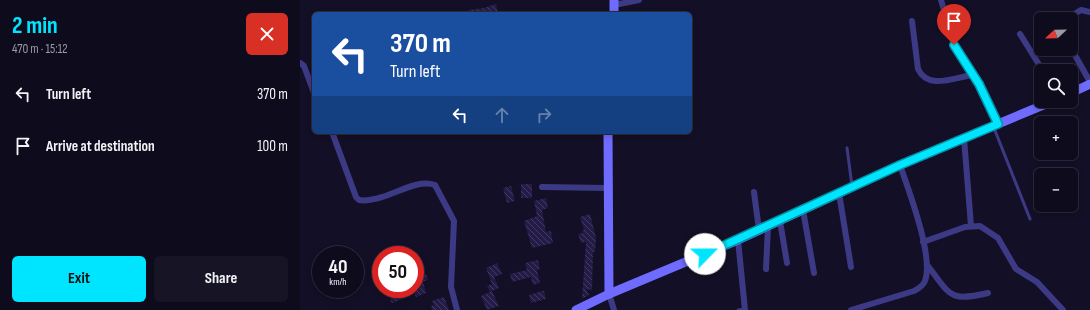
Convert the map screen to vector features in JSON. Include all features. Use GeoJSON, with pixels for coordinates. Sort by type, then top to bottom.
{"type":"FeatureCollection","features":[{"type":"Feature","properties":{"kind":"main road"},"geometry":{"type":"LineString","coordinates":[[1078,89],[1090,83]]}},
{"type":"Feature","properties":{"kind":"main road"},"geometry":{"type":"LineString","coordinates":[[576,310],[610,294],[738,240],[900,165],[1036,108]]}},
{"type":"Feature","properties":{"kind":"main road"},"geometry":{"type":"LineString","coordinates":[[608,134],[610,294]]}},
{"type":"Feature","properties":{"kind":"street"},"geometry":{"type":"LineString","coordinates":[[614,6],[639,0]]}},
{"type":"Feature","properties":{"kind":"street"},"geometry":{"type":"LineString","coordinates":[[941,0],[954,45],[979,84],[996,125]]}},
{"type":"Feature","properties":{"kind":"street"},"geometry":{"type":"LineString","coordinates":[[1078,12],[1081,10],[1090,12]]}},
{"type":"Feature","properties":{"kind":"street"},"geometry":{"type":"LineString","coordinates":[[912,21],[918,69],[921,76],[930,81],[972,75]]}},
{"type":"Feature","properties":{"kind":"street"},"geometry":{"type":"LineString","coordinates":[[1020,34],[1039,64]]}},
{"type":"Feature","properties":{"kind":"street"},"geometry":{"type":"LineString","coordinates":[[1075,56],[1090,83]]}},
{"type":"Feature","properties":{"kind":"street"},"geometry":{"type":"LineString","coordinates":[[300,63],[304,66],[312,88]]}},
{"type":"Feature","properties":{"kind":"street"},"geometry":{"type":"LineString","coordinates":[[333,134],[356,197],[359,200],[391,194],[420,184],[435,185],[454,221],[451,287],[457,310]]}},
{"type":"Feature","properties":{"kind":"street"},"geometry":{"type":"LineString","coordinates":[[964,138],[971,226]]}},
{"type":"Feature","properties":{"kind":"street"},"geometry":{"type":"LineString","coordinates":[[851,310],[918,289],[925,282],[928,266],[923,242],[900,165]]}},
{"type":"Feature","properties":{"kind":"street"},"geometry":{"type":"LineString","coordinates":[[542,187],[608,188]]}},
{"type":"Feature","properties":{"kind":"street"},"geometry":{"type":"LineString","coordinates":[[754,192],[759,230]]}},
{"type":"Feature","properties":{"kind":"street"},"geometry":{"type":"LineString","coordinates":[[839,194],[851,267]]}},
{"type":"Feature","properties":{"kind":"street"},"geometry":{"type":"LineString","coordinates":[[803,210],[814,273]]}},
{"type":"Feature","properties":{"kind":"street"},"geometry":{"type":"LineString","coordinates":[[780,220],[787,263]]}},
{"type":"Feature","properties":{"kind":"street"},"geometry":{"type":"LineString","coordinates":[[766,269],[768,226]]}},
{"type":"Feature","properties":{"kind":"street"},"geometry":{"type":"LineString","coordinates":[[923,242],[971,226],[980,226],[995,235],[1016,269],[1037,282],[1064,310]]}},
{"type":"Feature","properties":{"kind":"street"},"geometry":{"type":"LineString","coordinates":[[738,240],[745,309]]}},
{"type":"Feature","properties":{"kind":"street"},"geometry":{"type":"LineString","coordinates":[[928,266],[954,296],[962,298],[988,293]]}},
{"type":"Feature","properties":{"kind":"street"},"geometry":{"type":"LineString","coordinates":[[610,294],[614,310]]}},
{"type":"Feature","properties":{"kind":"lane"},"geometry":{"type":"LineString","coordinates":[[996,125],[1030,219]]}},
{"type":"Feature","properties":{"kind":"lane"},"geometry":{"type":"LineString","coordinates":[[847,148],[852,187]]}},
{"type":"Feature","properties":{"kind":"lane"},"geometry":{"type":"LineString","coordinates":[[738,310],[745,309]]}},
{"type":"Feature","properties":{"kind":"building"},"geometry":{"type":"Polygon","coordinates":[[[496,4],[498,12],[468,12],[468,10],[484,8],[496,4]]]}},
{"type":"Feature","properties":{"kind":"building"},"geometry":{"type":"Polygon","coordinates":[[[521,184],[532,184],[532,198],[521,198],[521,184]]]}},
{"type":"Feature","properties":{"kind":"building"},"geometry":{"type":"Polygon","coordinates":[[[511,186],[515,201],[507,203],[503,188],[511,186]]]}},
{"type":"Feature","properties":{"kind":"building"},"geometry":{"type":"Polygon","coordinates":[[[546,198],[548,208],[542,210],[546,232],[551,231],[553,243],[532,248],[524,221],[537,216],[534,201],[546,198]]]}},
{"type":"Feature","properties":{"kind":"building"},"geometry":{"type":"Polygon","coordinates":[[[590,214],[596,238],[595,252],[593,252],[592,290],[586,289],[589,295],[582,299],[586,242],[581,243],[578,234],[583,233],[582,230],[584,230],[580,217],[590,214]]]}},
{"type":"Feature","properties":{"kind":"building"},"geometry":{"type":"Polygon","coordinates":[[[538,260],[540,269],[537,270],[540,283],[533,285],[531,277],[512,282],[510,274],[527,270],[525,263],[538,260]]]}},
{"type":"Feature","properties":{"kind":"building"},"geometry":{"type":"Polygon","coordinates":[[[497,263],[502,274],[494,277],[499,288],[490,292],[487,286],[492,284],[486,268],[497,263]]]}},
{"type":"Feature","properties":{"kind":"building"},"geometry":{"type":"Polygon","coordinates":[[[426,274],[428,280],[424,282],[424,275],[426,274]]]}},
{"type":"Feature","properties":{"kind":"building"},"geometry":{"type":"Polygon","coordinates":[[[492,291],[499,306],[487,310],[481,296],[492,291]]]}},
{"type":"Feature","properties":{"kind":"building"},"geometry":{"type":"Polygon","coordinates":[[[544,291],[546,299],[531,303],[529,295],[544,291]]]}},
{"type":"Feature","properties":{"kind":"building"},"geometry":{"type":"Polygon","coordinates":[[[444,297],[449,310],[432,310],[431,306],[434,305],[432,301],[444,297]]]}},
{"type":"Feature","properties":{"kind":"building"},"geometry":{"type":"Polygon","coordinates":[[[390,298],[402,299],[393,303],[391,302],[390,298]]]}},
{"type":"Feature","properties":{"kind":"route"},"geometry":{"type":"LineString","coordinates":[[705,254],[900,165],[998,124],[979,84],[954,45]]}}]}
